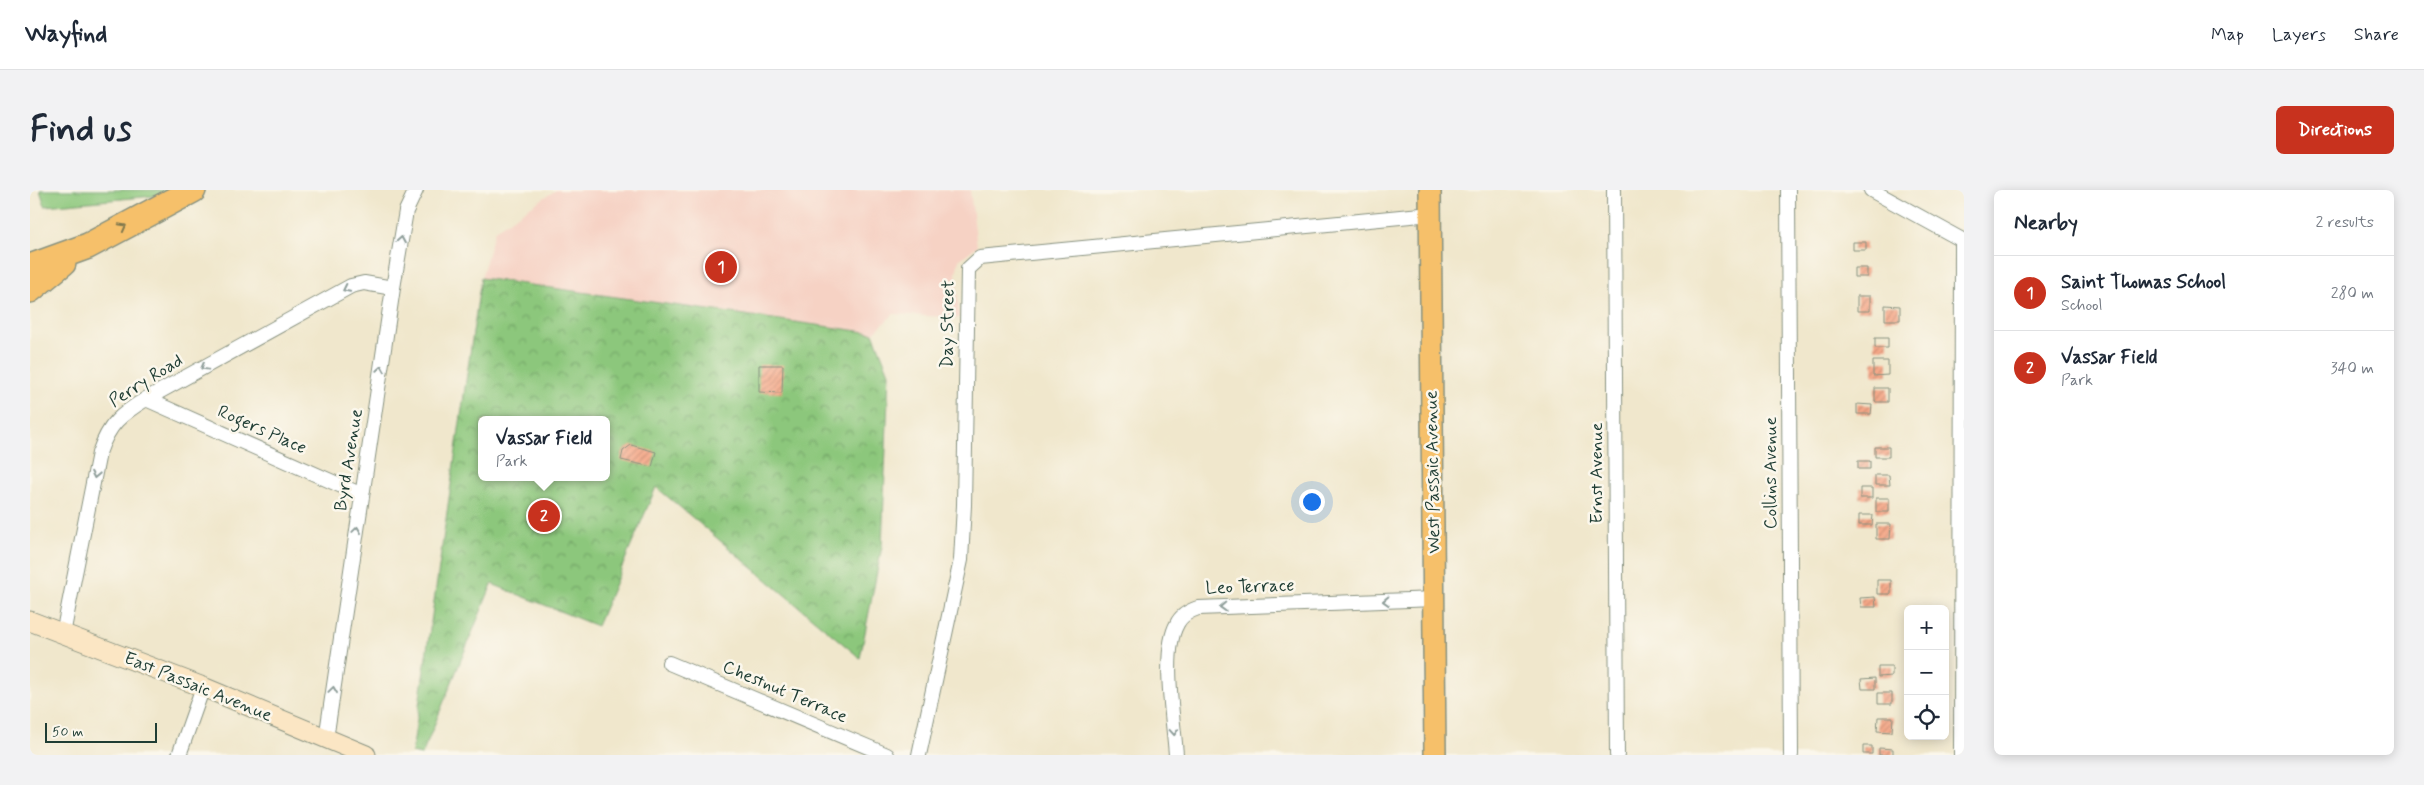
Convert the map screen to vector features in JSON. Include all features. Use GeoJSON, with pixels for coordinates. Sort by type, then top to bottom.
{"type":"FeatureCollection","features":[{"type":"Feature","properties":{"kind":"highway"},"geometry":{"type":"LineString","coordinates":[[30,290],[58,266],[88,246],[193,190]]}},
{"type":"Feature","properties":{"kind":"highway"},"geometry":{"type":"LineString","coordinates":[[30,267],[88,246]]}},
{"type":"Feature","properties":{"kind":"main road","name":"West Passaic Avenue"},"geometry":{"type":"LineString","coordinates":[[1430,190],[1435,755]]}},
{"type":"Feature","properties":{"kind":"main road","name":"East Passaic Avenue"},"geometry":{"type":"LineString","coordinates":[[30,621],[202,687],[366,755]]}},
{"type":"Feature","properties":{"kind":"street","name":"Byrd Avenue"},"geometry":{"type":"LineString","coordinates":[[326,738],[393,288],[406,211],[416,190]]}},
{"type":"Feature","properties":{"kind":"street","name":"Ernst Avenue"},"geometry":{"type":"LineString","coordinates":[[1614,190],[1617,755]]}},
{"type":"Feature","properties":{"kind":"street","name":"Collins Avenue"},"geometry":{"type":"LineString","coordinates":[[1788,190],[1791,755]]}},
{"type":"Feature","properties":{"kind":"street"},"geometry":{"type":"LineString","coordinates":[[1871,190],[1963,240],[1961,755]]}},
{"type":"Feature","properties":{"kind":"street","name":"Day Street"},"geometry":{"type":"LineString","coordinates":[[919,755],[961,560],[964,505],[968,268],[973,262],[980,258],[1431,214]]}},
{"type":"Feature","properties":{"kind":"street","name":"Perry Road"},"geometry":{"type":"LineString","coordinates":[[63,634],[100,453],[106,432],[116,420],[146,399],[351,286],[364,283],[393,288]]}},
{"type":"Feature","properties":{"kind":"street","name":"Rogers Place"},"geometry":{"type":"LineString","coordinates":[[146,399],[362,495]]}},
{"type":"Feature","properties":{"kind":"street","name":"Leo Terrace"},"geometry":{"type":"LineString","coordinates":[[1176,755],[1169,655],[1177,623],[1186,612],[1198,608],[1435,599]]}},
{"type":"Feature","properties":{"kind":"street","name":"Chestnut Terrace"},"geometry":{"type":"LineString","coordinates":[[669,663],[887,755]]}},
{"type":"Feature","properties":{"kind":"street"},"geometry":{"type":"LineString","coordinates":[[179,755],[202,687]]}},
{"type":"Feature","properties":{"kind":"shaded area"},"geometry":{"type":"Polygon","coordinates":[[[556,190],[970,190],[977,246],[959,260],[956,273],[959,318],[894,314],[873,333],[481,278],[495,230],[556,190]]]}},
{"type":"Feature","properties":{"kind":"green space"},"geometry":{"type":"Polygon","coordinates":[[[40,190],[175,190],[165,195],[45,206],[40,190]]]}},
{"type":"Feature","properties":{"kind":"green space"},"geometry":{"type":"Polygon","coordinates":[[[481,278],[873,333],[889,373],[882,546],[860,658],[656,487],[597,626],[492,584],[422,755],[412,753],[481,278]]]}},
{"type":"Feature","properties":{"kind":"building"},"geometry":{"type":"Polygon","coordinates":[[[1853,242],[1866,242],[1866,250],[1853,250],[1853,242]]]}},
{"type":"Feature","properties":{"kind":"building"},"geometry":{"type":"Polygon","coordinates":[[[1854,268],[1867,268],[1867,277],[1854,277],[1854,268]]]}},
{"type":"Feature","properties":{"kind":"building"},"geometry":{"type":"Polygon","coordinates":[[[1857,296],[1870,296],[1870,311],[1857,311],[1857,296]]]}},
{"type":"Feature","properties":{"kind":"building"},"geometry":{"type":"Polygon","coordinates":[[[1885,305],[1900,306],[1900,320],[1885,320],[1885,305]]]}},
{"type":"Feature","properties":{"kind":"building"},"geometry":{"type":"Polygon","coordinates":[[[1875,338],[1888,338],[1888,348],[1875,348],[1875,338]]]}},
{"type":"Feature","properties":{"kind":"building"},"geometry":{"type":"Polygon","coordinates":[[[1873,361],[1888,361],[1888,375],[1873,376],[1873,361]]]}},
{"type":"Feature","properties":{"kind":"building"},"geometry":{"type":"Polygon","coordinates":[[[759,365],[783,365],[782,393],[759,392],[759,365]]]}},
{"type":"Feature","properties":{"kind":"building"},"geometry":{"type":"Polygon","coordinates":[[[1875,388],[1888,388],[1888,402],[1875,402],[1875,388]]]}},
{"type":"Feature","properties":{"kind":"building"},"geometry":{"type":"Polygon","coordinates":[[[1857,404],[1872,405],[1871,414],[1857,414],[1857,404]]]}},
{"type":"Feature","properties":{"kind":"building"},"geometry":{"type":"Polygon","coordinates":[[[631,445],[656,452],[652,467],[621,460],[623,451],[631,445]]]}},
{"type":"Feature","properties":{"kind":"building"},"geometry":{"type":"Polygon","coordinates":[[[1875,447],[1889,447],[1889,457],[1875,457],[1875,447]]]}},
{"type":"Feature","properties":{"kind":"building"},"geometry":{"type":"Polygon","coordinates":[[[1858,461],[1870,461],[1870,469],[1858,469],[1858,461]]]}},
{"type":"Feature","properties":{"kind":"building"},"geometry":{"type":"Polygon","coordinates":[[[1875,475],[1889,475],[1890,485],[1875,485],[1875,475]]]}},
{"type":"Feature","properties":{"kind":"building"},"geometry":{"type":"Polygon","coordinates":[[[1860,488],[1872,488],[1872,498],[1860,498],[1860,488]]]}},
{"type":"Feature","properties":{"kind":"building"},"geometry":{"type":"Polygon","coordinates":[[[1876,498],[1889,498],[1889,512],[1876,512],[1876,498]]]}},
{"type":"Feature","properties":{"kind":"building"},"geometry":{"type":"Polygon","coordinates":[[[1859,515],[1873,515],[1872,525],[1859,525],[1859,515]]]}},
{"type":"Feature","properties":{"kind":"building"},"geometry":{"type":"Polygon","coordinates":[[[1876,524],[1891,524],[1890,539],[1876,539],[1876,524]]]}},
{"type":"Feature","properties":{"kind":"building"},"geometry":{"type":"Polygon","coordinates":[[[1877,580],[1891,580],[1891,594],[1877,594],[1877,580]]]}},
{"type":"Feature","properties":{"kind":"building"},"geometry":{"type":"Polygon","coordinates":[[[1875,597],[1876,607],[1861,607],[1860,598],[1875,597]]]}},
{"type":"Feature","properties":{"kind":"building"},"geometry":{"type":"Polygon","coordinates":[[[1878,666],[1892,666],[1892,676],[1878,677],[1878,666]]]}},
{"type":"Feature","properties":{"kind":"building"},"geometry":{"type":"Polygon","coordinates":[[[1875,678],[1875,689],[1862,689],[1861,679],[1875,678]]]}},
{"type":"Feature","properties":{"kind":"building"},"geometry":{"type":"Polygon","coordinates":[[[1878,693],[1892,693],[1892,704],[1878,704],[1878,693]]]}},
{"type":"Feature","properties":{"kind":"building"},"geometry":{"type":"Polygon","coordinates":[[[1878,717],[1893,717],[1892,732],[1877,731],[1878,717]]]}},
{"type":"Feature","properties":{"kind":"building"},"geometry":{"type":"Polygon","coordinates":[[[1863,746],[1872,746],[1872,754],[1863,754],[1863,746]]]}},
{"type":"Feature","properties":{"kind":"building"},"geometry":{"type":"Polygon","coordinates":[[[1879,748],[1893,749],[1893,755],[1879,755],[1879,748]]]}},
{"type":"Feature","properties":{"kind":"place","name":"Saint Thomas School"},"geometry":{"type":"Point","coordinates":[721,267]}},
{"type":"Feature","properties":{"kind":"place","name":"Vassar Field"},"geometry":{"type":"Point","coordinates":[544,516]}}]}
